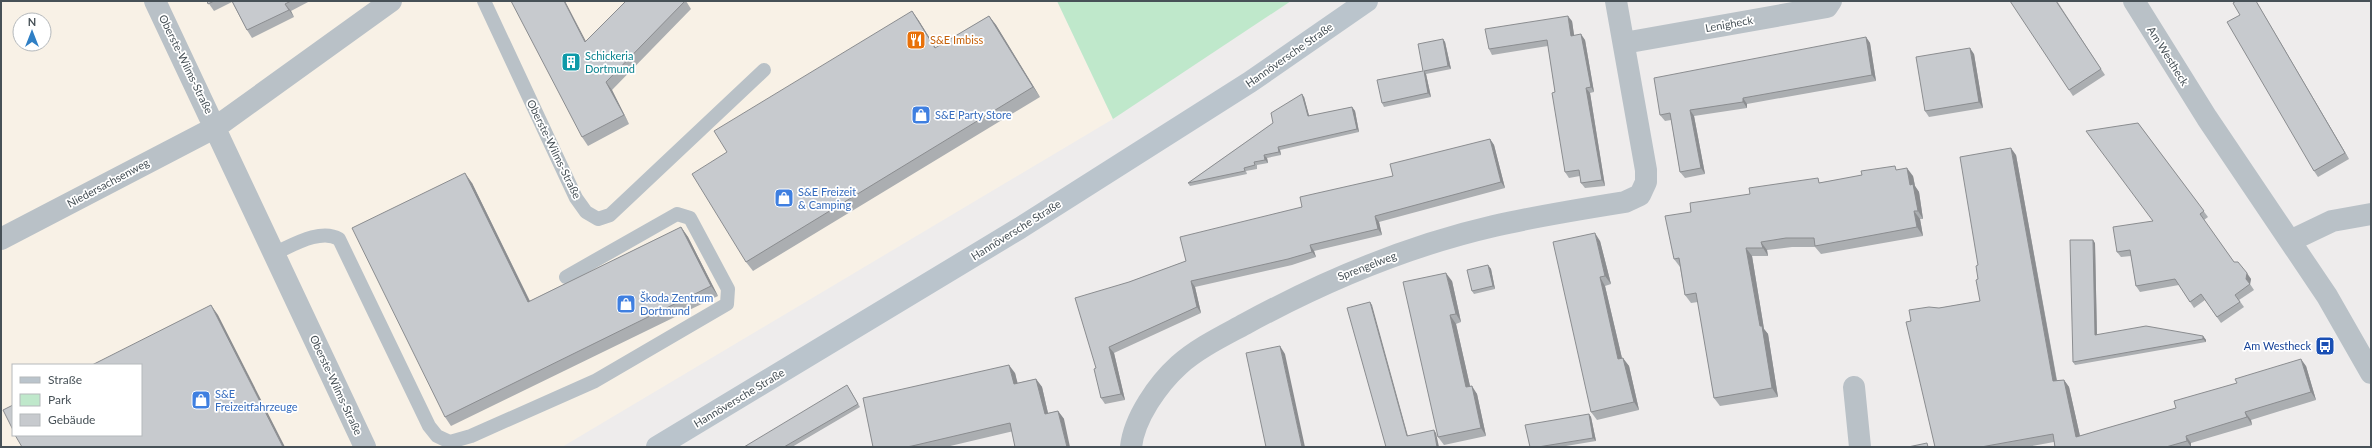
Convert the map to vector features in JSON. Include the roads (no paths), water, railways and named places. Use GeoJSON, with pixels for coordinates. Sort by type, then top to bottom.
{"type":"FeatureCollection","features":[{"type":"Feature","properties":{"kind":"main road","name":"Hannöversche Straße"},"geometry":{"type":"LineString","coordinates":[[657,447],[1020,228],[1250,82],[1367,1]]}},
{"type":"Feature","properties":{"kind":"street","name":"Oberste-Wilms-Straße"},"geometry":{"type":"LineString","coordinates":[[155,1],[216,127],[365,447]]}},
{"type":"Feature","properties":{"kind":"street","name":"Oberste-Wilms-Straße"},"geometry":{"type":"LineString","coordinates":[[216,127],[392,1]]}},
{"type":"Feature","properties":{"kind":"street"},"geometry":{"type":"LineString","coordinates":[[1616,1],[1624,44]]}},
{"type":"Feature","properties":{"kind":"street","name":"Lenigheck"},"geometry":{"type":"LineString","coordinates":[[1624,44],[1827,7],[1831,1]]}},
{"type":"Feature","properties":{"kind":"street","name":"Am Westheck"},"geometry":{"type":"LineString","coordinates":[[2134,1],[2207,118],[2327,296],[2371,373]]}},
{"type":"Feature","properties":{"kind":"street","name":"Sprengelweg"},"geometry":{"type":"LineString","coordinates":[[1131,447],[1142,413],[1160,387],[1179,365],[1204,347],[1302,293],[1399,254],[1494,226],[1625,202],[1640,195],[1646,182],[1646,170],[1624,44]]}},
{"type":"Feature","properties":{"kind":"street","name":"Niedersachsenweg"},"geometry":{"type":"LineString","coordinates":[[1,239],[216,127]]}},
{"type":"Feature","properties":{"kind":"street"},"geometry":{"type":"LineString","coordinates":[[2290,241],[2332,221],[2371,214]]}},
{"type":"Feature","properties":{"kind":"street"},"geometry":{"type":"LineString","coordinates":[[1854,387],[1860,447]]}},
{"type":"Feature","properties":{"kind":"lane","name":"Oberste-Wilms-Straße"},"geometry":{"type":"LineString","coordinates":[[484,1],[576,198],[586,212],[598,219],[610,215],[764,70]]}},
{"type":"Feature","properties":{"kind":"lane"},"geometry":{"type":"LineString","coordinates":[[275,253],[321,235],[333,235],[340,239],[429,426],[437,436],[450,442],[471,436],[595,380],[727,304],[728,289],[690,218],[677,214],[566,277]]}},
{"type":"Feature","properties":{"kind":"place","name":"S&E Imbiss"},"geometry":{"type":"Point","coordinates":[916,40]}},
{"type":"Feature","properties":{"kind":"place","name":"Schickeria Dortmund"},"geometry":{"type":"Point","coordinates":[571,62]}},
{"type":"Feature","properties":{"kind":"place","name":"S&E Party Store"},"geometry":{"type":"Point","coordinates":[921,115]}},
{"type":"Feature","properties":{"kind":"place","name":"S&E Freizeit & Camping"},"geometry":{"type":"Point","coordinates":[784,198]}},
{"type":"Feature","properties":{"kind":"place","name":"Škoda Zentrum Dortmund"},"geometry":{"type":"Point","coordinates":[626,304]}},
{"type":"Feature","properties":{"kind":"place","name":"Am Westheck"},"geometry":{"type":"Point","coordinates":[2325,346]}},
{"type":"Feature","properties":{"kind":"place","name":"S&E Freizeitfahrzeuge"},"geometry":{"type":"Point","coordinates":[201,400]}}]}
